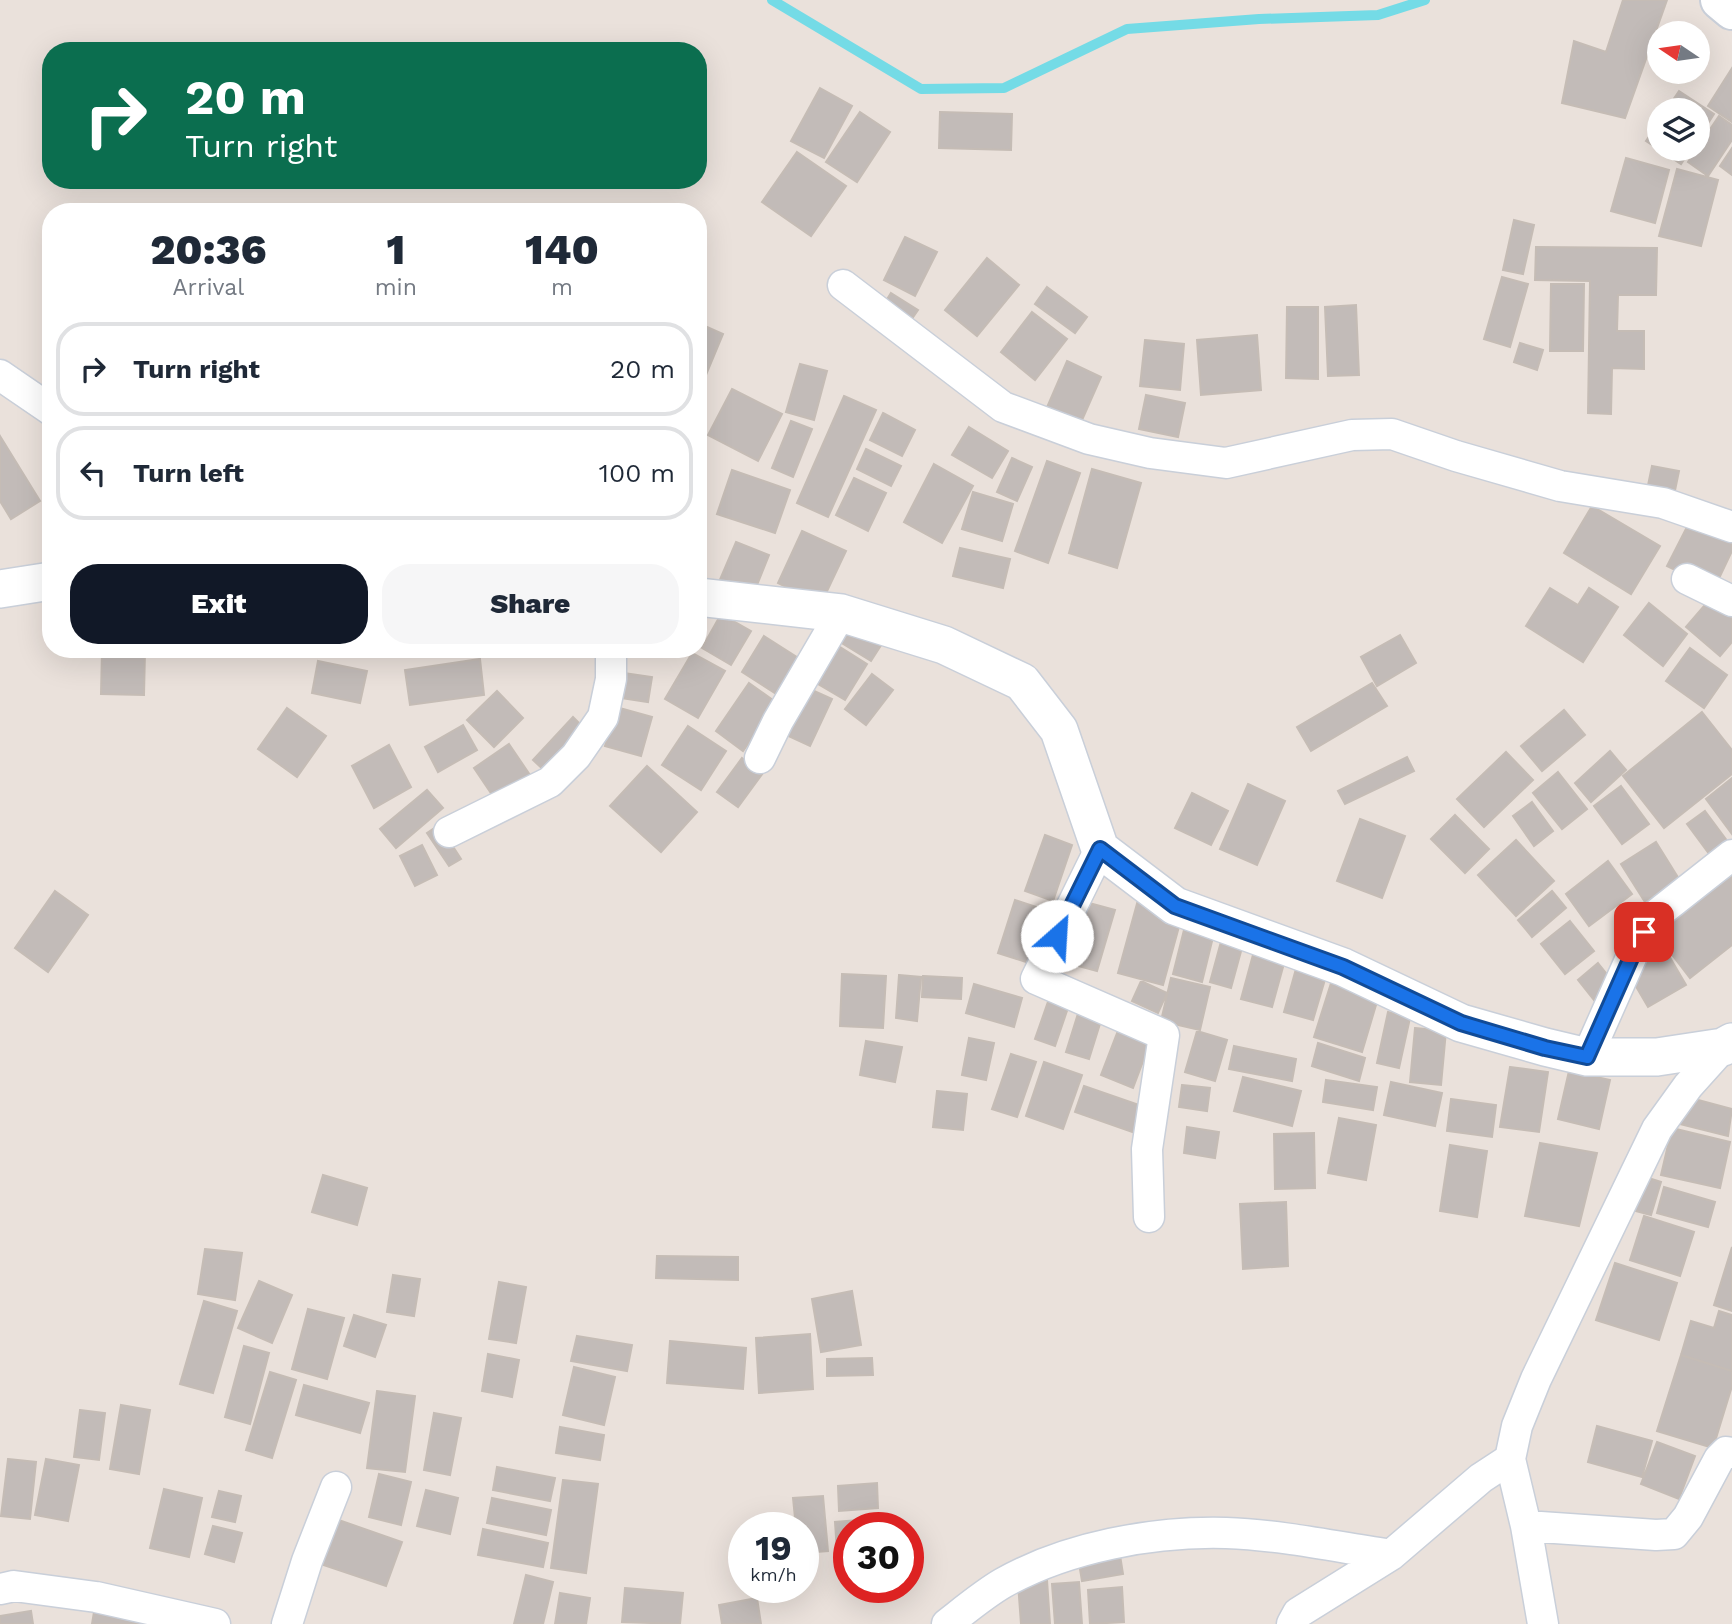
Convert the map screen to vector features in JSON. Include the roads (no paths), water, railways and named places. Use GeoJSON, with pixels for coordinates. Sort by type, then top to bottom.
{"type":"FeatureCollection","features":[{"type":"Feature","properties":{"kind":"main road"},"geometry":{"type":"LineString","coordinates":[[1720,0],[1732,10]]}},
{"type":"Feature","properties":{"kind":"street"},"geometry":{"type":"LineString","coordinates":[[843,285],[1003,407],[1089,439],[1150,453],[1226,463],[1352,435],[1392,434],[1560,486],[1663,503],[1732,527]]}},
{"type":"Feature","properties":{"kind":"street"},"geometry":{"type":"LineString","coordinates":[[0,375],[42,404]]}},
{"type":"Feature","properties":{"kind":"street"},"geometry":{"type":"LineString","coordinates":[[1687,579],[1732,601]]}},
{"type":"Feature","properties":{"kind":"street"},"geometry":{"type":"LineString","coordinates":[[0,589],[42,582]]}},
{"type":"Feature","properties":{"kind":"street"},"geometry":{"type":"LineString","coordinates":[[707,598],[841,613],[944,645],[1022,682],[1059,730],[1100,849],[1175,906],[1343,967],[1461,1023],[1545,1048],[1587,1057],[1657,1058],[1727,1044]]}},
{"type":"Feature","properties":{"kind":"street"},"geometry":{"type":"LineString","coordinates":[[760,758],[778,721],[841,613]]}},
{"type":"Feature","properties":{"kind":"street"},"geometry":{"type":"LineString","coordinates":[[449,832],[550,782],[576,756],[603,717],[611,679],[611,658]]}},
{"type":"Feature","properties":{"kind":"street"},"geometry":{"type":"LineString","coordinates":[[1100,849],[1036,979],[1164,1035],[1147,1149],[1149,1216]]}},
{"type":"Feature","properties":{"kind":"street"},"geometry":{"type":"LineString","coordinates":[[1587,1057],[1634,951],[1652,918],[1732,855]]}},
{"type":"Feature","properties":{"kind":"street"},"geometry":{"type":"LineString","coordinates":[[1543,1624],[1526,1526],[1510,1459],[1517,1426],[1536,1379],[1657,1129],[1688,1086],[1727,1044]]}},
{"type":"Feature","properties":{"kind":"street"},"geometry":{"type":"LineString","coordinates":[[1526,1526],[1674,1534],[1688,1517],[1713,1467],[1726,1452],[1732,1452]]}},
{"type":"Feature","properties":{"kind":"street"},"geometry":{"type":"LineString","coordinates":[[1292,1624],[1298,1613],[1391,1555],[1481,1478],[1510,1459]]}},
{"type":"Feature","properties":{"kind":"street"},"geometry":{"type":"LineString","coordinates":[[287,1624],[307,1561],[336,1487]]}},
{"type":"Feature","properties":{"kind":"street"},"geometry":{"type":"LineString","coordinates":[[947,1624],[1002,1583],[1063,1555],[1132,1541],[1226,1533],[1391,1555]]}},
{"type":"Feature","properties":{"kind":"street"},"geometry":{"type":"LineString","coordinates":[[0,1589],[14,1586],[54,1590],[215,1624]]}},
{"type":"Feature","properties":{"kind":"waterway"},"geometry":{"type":"LineString","coordinates":[[772,0],[921,89],[1004,88],[1127,29],[1259,19],[1378,15],[1425,0]]}}]}
